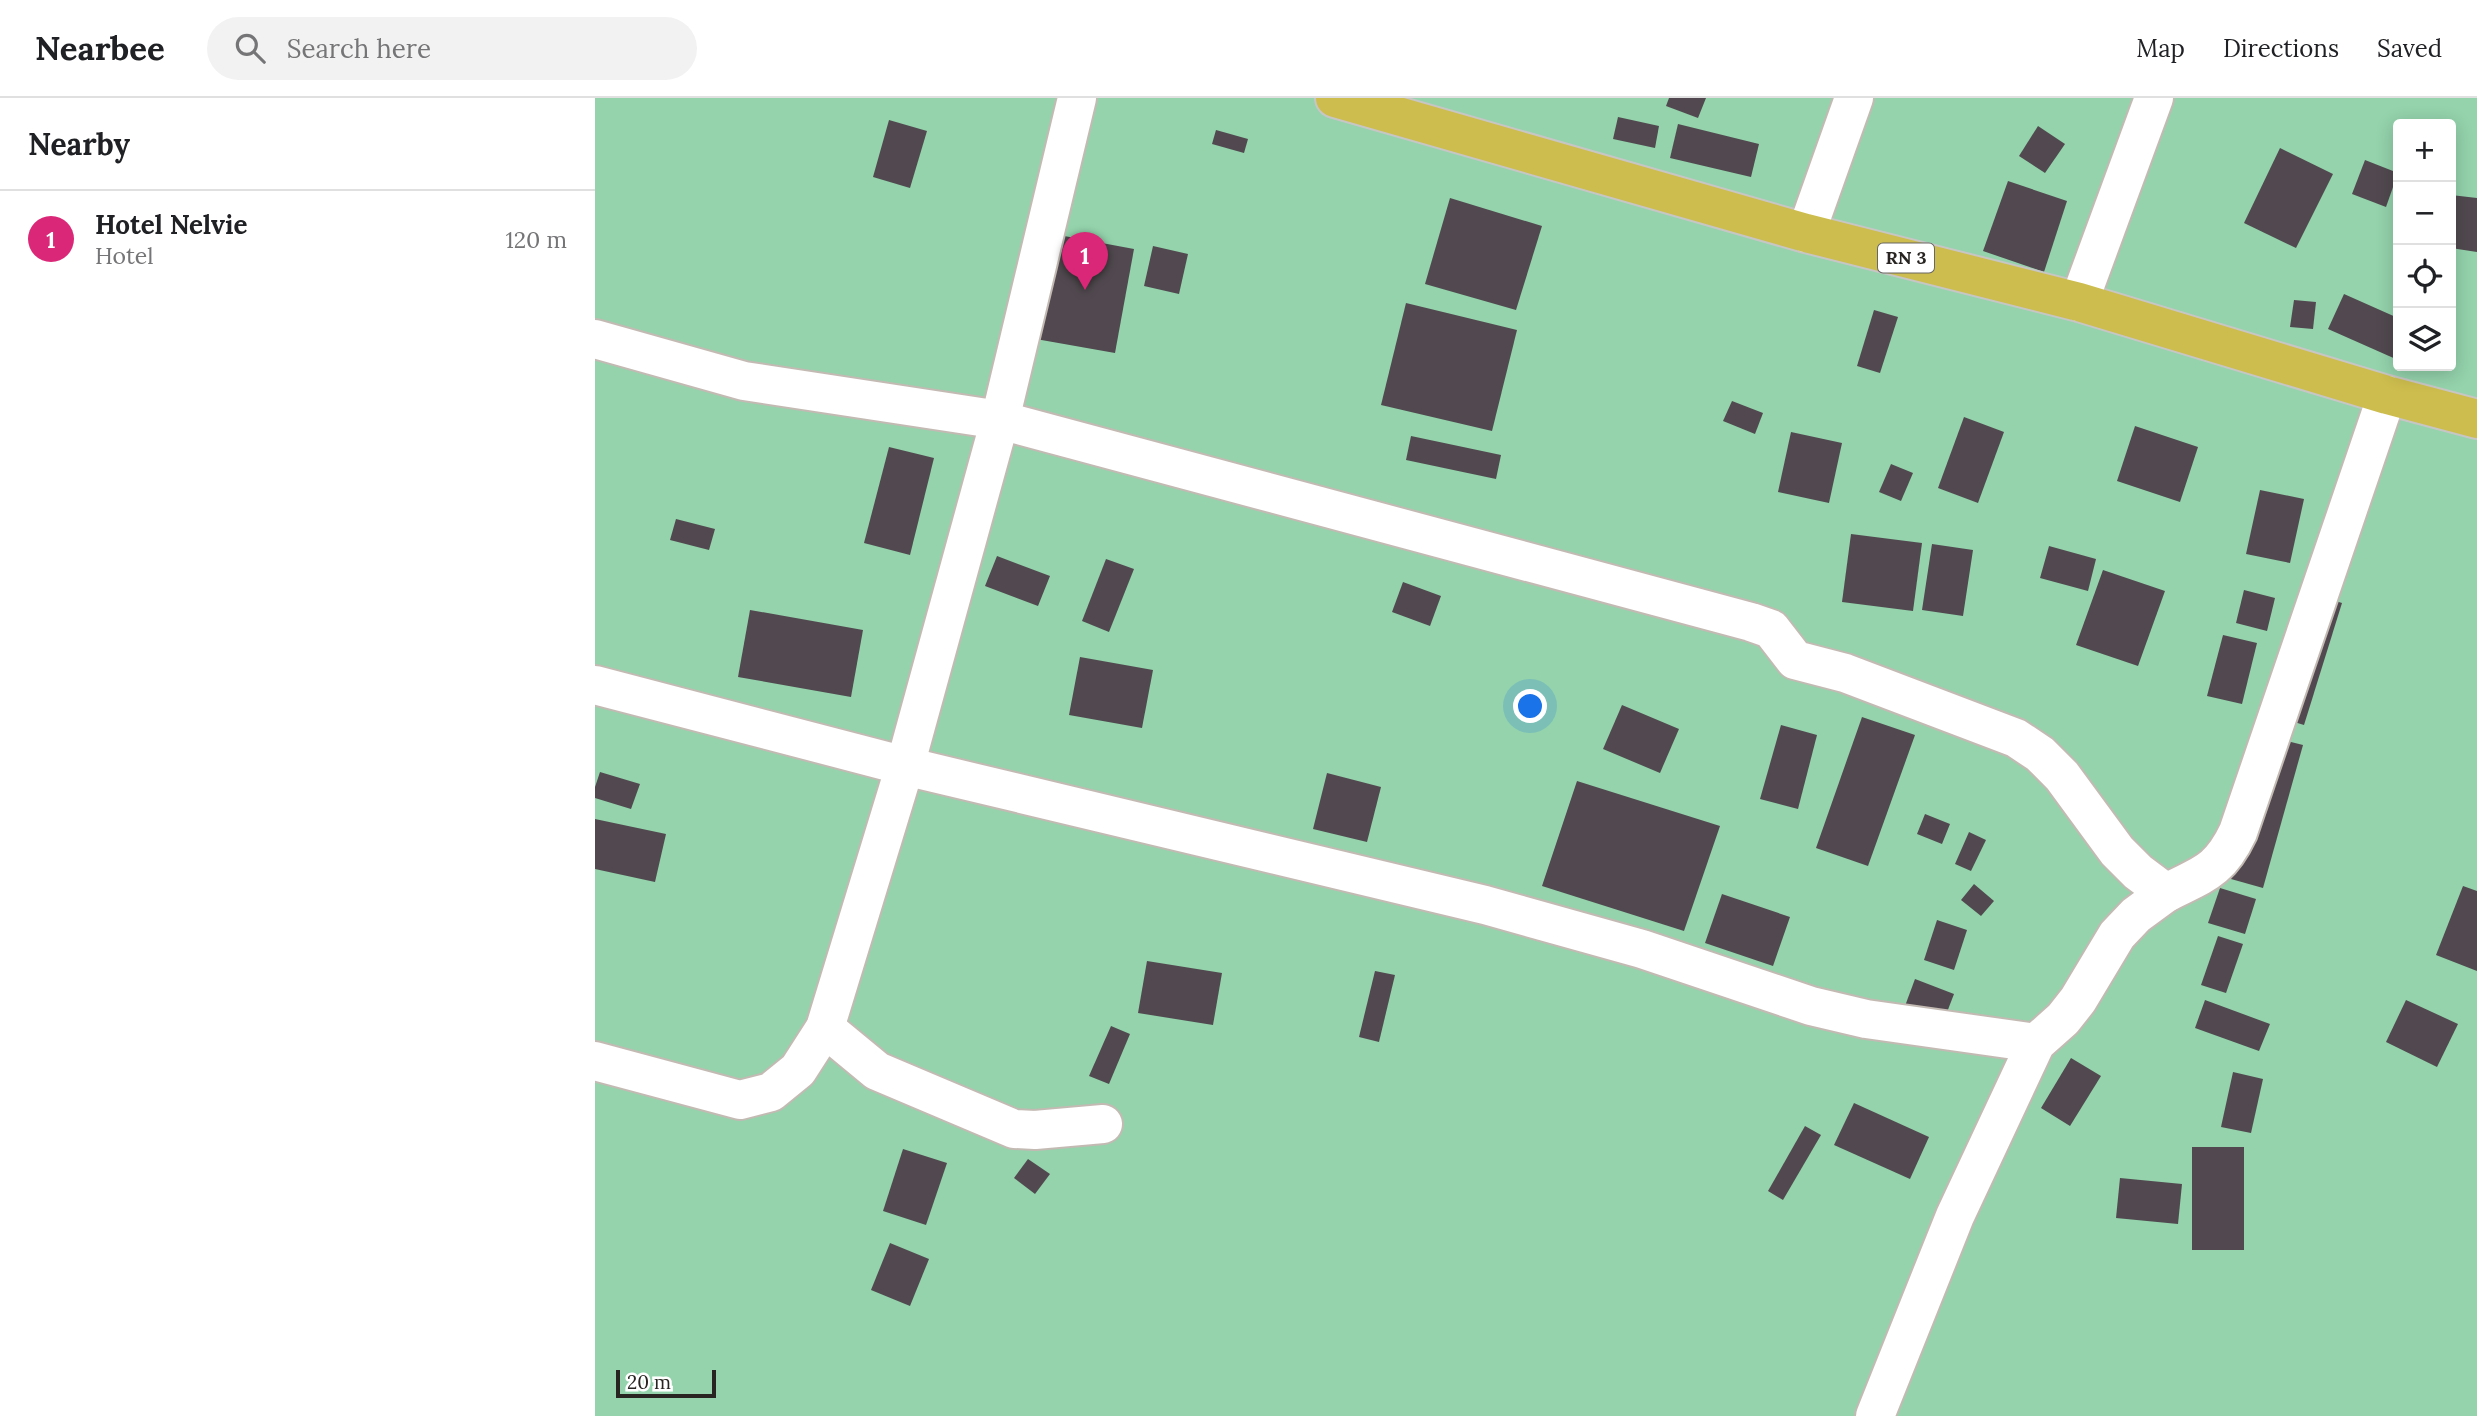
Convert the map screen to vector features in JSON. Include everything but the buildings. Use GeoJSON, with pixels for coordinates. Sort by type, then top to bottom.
{"type":"FeatureCollection","features":[{"type":"Feature","properties":{"kind":"highway","name":"RN 3"},"geometry":{"type":"LineString","coordinates":[[1335,98],[1806,233],[2080,302],[2387,395],[2477,419]]}},
{"type":"Feature","properties":{"kind":"street"},"geometry":{"type":"LineString","coordinates":[[595,1061],[740,1100],[771,1091],[798,1070],[825,1028],[905,766],[1000,420],[1077,98]]}},
{"type":"Feature","properties":{"kind":"street"},"geometry":{"type":"LineString","coordinates":[[1806,233],[1854,98]]}},
{"type":"Feature","properties":{"kind":"street"},"geometry":{"type":"LineString","coordinates":[[2080,302],[2154,98]]}},
{"type":"Feature","properties":{"kind":"street"},"geometry":{"type":"LineString","coordinates":[[595,339],[744,381],[1000,420],[1762,625],[1771,629],[1795,660],[1845,673],[2016,738],[2040,754],[2062,776],[2117,850],[2138,872],[2166,893]]}},
{"type":"Feature","properties":{"kind":"street"},"geometry":{"type":"LineString","coordinates":[[1875,1416],[1955,1216],[2036,1043],[2063,1019],[2078,1000],[2117,935],[2136,915],[2166,893],[2211,870],[2228,853],[2238,832],[2387,395]]}},
{"type":"Feature","properties":{"kind":"street"},"geometry":{"type":"LineString","coordinates":[[595,685],[905,766],[1485,905],[1642,949],[1811,1006],[1866,1019],[2036,1043]]}},
{"type":"Feature","properties":{"kind":"street"},"geometry":{"type":"LineString","coordinates":[[825,1028],[877,1071],[1014,1129],[1035,1130],[1103,1124]]}},
{"type":"Feature","properties":{"kind":"green space"},"geometry":{"type":"Polygon","coordinates":[[[595,98],[2477,98],[2477,1416],[595,1416],[595,98]]]}},
{"type":"Feature","properties":{"kind":"place","name":"Hotel Nelvie"},"geometry":{"type":"Point","coordinates":[1085,290]}}]}
